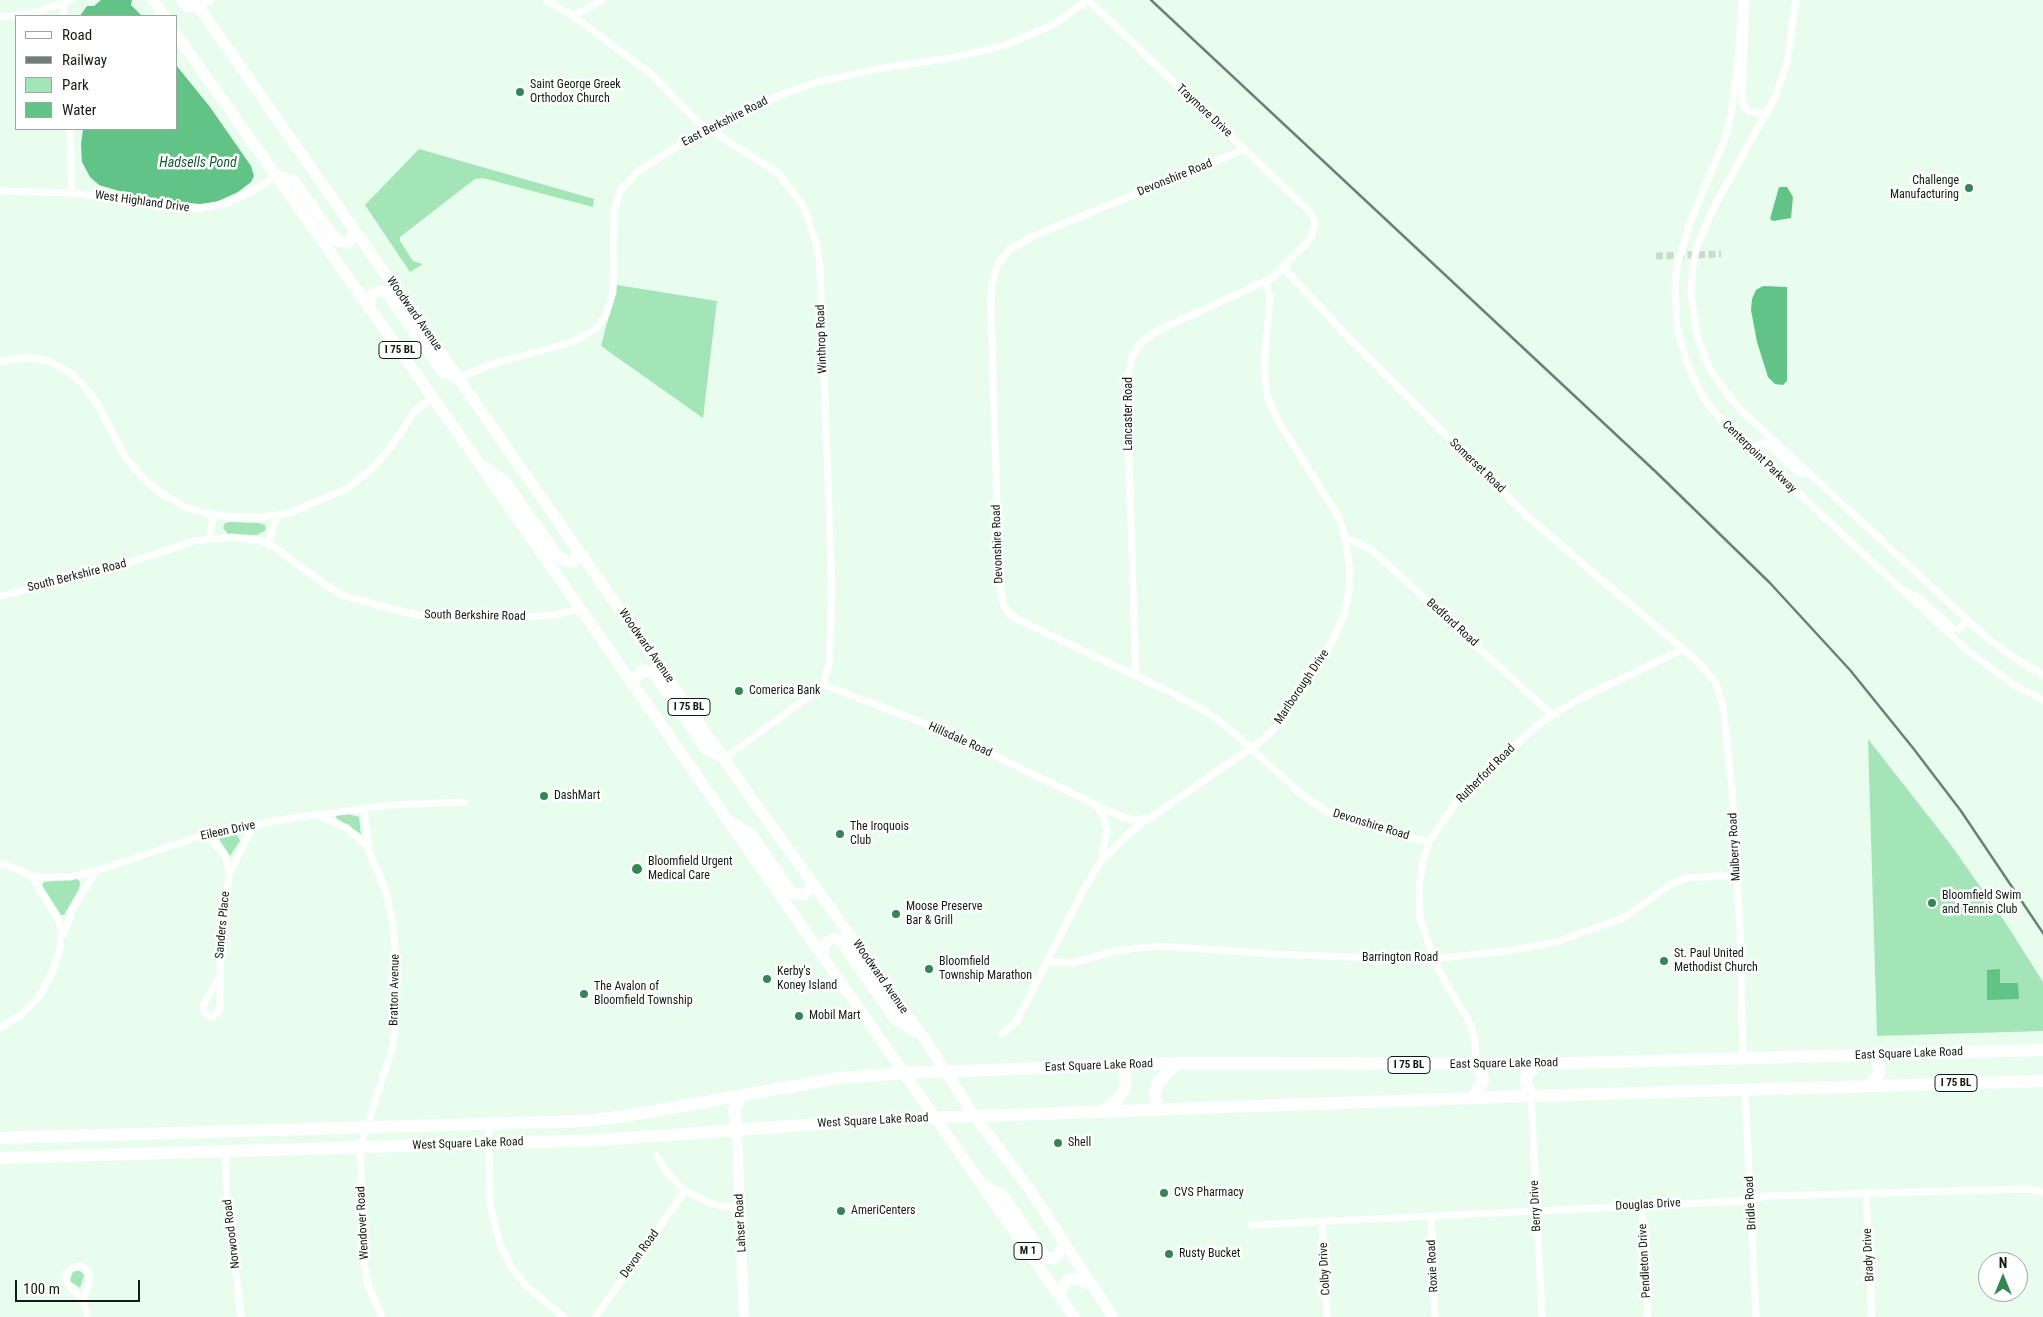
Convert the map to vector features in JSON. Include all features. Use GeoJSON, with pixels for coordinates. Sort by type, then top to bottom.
{"type":"FeatureCollection","features":[{"type":"Feature","properties":{"kind":"highway","name":"East Square Lake Road"},"geometry":{"type":"LineString","coordinates":[[905,1073],[1177,1063],[1476,1065],[2043,1050]]}},
{"type":"Feature","properties":{"kind":"highway"},"geometry":{"type":"LineString","coordinates":[[1870,1086],[1879,1073],[1877,1055]]}},
{"type":"Feature","properties":{"kind":"highway"},"geometry":{"type":"LineString","coordinates":[[1157,1110],[1156,1088],[1164,1075],[1177,1063]]}},
{"type":"Feature","properties":{"kind":"highway"},"geometry":{"type":"LineString","coordinates":[[1531,1096],[1525,1081],[1528,1073],[1538,1064]]}},
{"type":"Feature","properties":{"kind":"highway"},"geometry":{"type":"LineString","coordinates":[[1101,1112],[1118,1099],[1124,1090],[1126,1081],[1122,1065]]}},
{"type":"Feature","properties":{"kind":"highway"},"geometry":{"type":"LineString","coordinates":[[1472,1098],[1483,1082],[1482,1074],[1476,1065]]}},
{"type":"Feature","properties":{"kind":"highway","name":"West Square Lake Road"},"geometry":{"type":"LineString","coordinates":[[0,1138],[608,1119],[839,1078],[905,1073]]}},
{"type":"Feature","properties":{"kind":"highway","name":"I 75 BL"},"geometry":{"type":"LineString","coordinates":[[936,1118],[1531,1096],[2043,1081]]}},
{"type":"Feature","properties":{"kind":"highway"},"geometry":{"type":"LineString","coordinates":[[736,1130],[734,1110],[743,1095]]}},
{"type":"Feature","properties":{"kind":"highway","name":"West Square Lake Road"},"geometry":{"type":"LineString","coordinates":[[0,1158],[622,1139],[856,1121],[936,1118]]}},
{"type":"Feature","properties":{"kind":"main road"},"geometry":{"type":"LineString","coordinates":[[153,0],[163,15]]}},
{"type":"Feature","properties":{"kind":"main road"},"geometry":{"type":"LineString","coordinates":[[181,0],[185,6],[197,3]]}},
{"type":"Feature","properties":{"kind":"main road","name":"Woodward Avenue"},"geometry":{"type":"LineString","coordinates":[[197,3],[920,1034],[944,1072],[1030,1190],[1113,1317]]}},
{"type":"Feature","properties":{"kind":"main road","name":"I 75 BL"},"geometry":{"type":"LineString","coordinates":[[178,37],[433,397],[936,1118]]}},
{"type":"Feature","properties":{"kind":"main road"},"geometry":{"type":"LineString","coordinates":[[276,176],[294,181],[337,241],[347,243],[356,232]]}},
{"type":"Feature","properties":{"kind":"main road"},"geometry":{"type":"LineString","coordinates":[[369,306],[374,293],[386,292],[443,372],[459,378]]}},
{"type":"Feature","properties":{"kind":"main road"},"geometry":{"type":"LineString","coordinates":[[476,460],[506,484],[559,558],[570,562],[574,560],[579,550]]}},
{"type":"Feature","properties":{"kind":"main road"},"geometry":{"type":"LineString","coordinates":[[631,682],[644,670],[655,675],[706,750],[725,758]]}},
{"type":"Feature","properties":{"kind":"main road"},"geometry":{"type":"LineString","coordinates":[[726,819],[751,834],[792,893],[805,894],[813,883]]}},
{"type":"Feature","properties":{"kind":"main road"},"geometry":{"type":"LineString","coordinates":[[824,957],[825,943],[834,938],[840,941],[894,1018],[920,1034]]}},
{"type":"Feature","properties":{"kind":"main road","name":"M 1"},"geometry":{"type":"LineString","coordinates":[[936,1118],[1074,1317]]}},
{"type":"Feature","properties":{"kind":"main road"},"geometry":{"type":"LineString","coordinates":[[982,1184],[1004,1196],[1045,1257],[1052,1259],[1056,1257],[1065,1243]]}},
{"type":"Feature","properties":{"kind":"main road"},"geometry":{"type":"LineString","coordinates":[[1058,1294],[1067,1280],[1076,1279],[1091,1285]]}},
{"type":"Feature","properties":{"kind":"street"},"geometry":{"type":"LineString","coordinates":[[19,15],[28,14],[71,0]]}},
{"type":"Feature","properties":{"kind":"street"},"geometry":{"type":"LineString","coordinates":[[197,3],[211,0]]}},
{"type":"Feature","properties":{"kind":"street","name":"Winthrop Road"},"geometry":{"type":"LineString","coordinates":[[546,0],[573,16],[650,74],[695,119],[766,164],[784,180],[804,207],[817,246],[820,267],[832,590],[831,652],[822,684]]}},
{"type":"Feature","properties":{"kind":"street"},"geometry":{"type":"LineString","coordinates":[[573,16],[602,0]]}},
{"type":"Feature","properties":{"kind":"street","name":"East Berkshire Road"},"geometry":{"type":"LineString","coordinates":[[459,378],[489,364],[572,342],[596,329],[606,315],[613,292],[614,211],[620,190],[648,164],[709,128],[780,95],[817,82],[883,68],[957,57],[1005,45],[1053,25],[1088,0]]}},
{"type":"Feature","properties":{"kind":"street","name":"Traymore Drive"},"geometry":{"type":"LineString","coordinates":[[1088,0],[1310,212],[1315,225]]}},
{"type":"Feature","properties":{"kind":"street","name":"Centerpoint Parkway"},"geometry":{"type":"LineString","coordinates":[[1742,0],[1736,83],[1731,115],[1717,161],[1683,242],[1677,265],[1675,308],[1680,342],[1694,381],[1718,417],[1900,589],[1989,668],[2043,700]]}},
{"type":"Feature","properties":{"kind":"street"},"geometry":{"type":"LineString","coordinates":[[1746,0],[1742,99],[1744,106],[1750,111],[1767,115]]}},
{"type":"Feature","properties":{"kind":"street","name":"Centerpoint Parkway"},"geometry":{"type":"LineString","coordinates":[[1796,0],[1787,63],[1767,115],[1704,228],[1693,266],[1693,314],[1698,338],[1709,368],[1742,411],[1968,621],[2013,658],[2043,674]]}},
{"type":"Feature","properties":{"kind":"street"},"geometry":{"type":"LineString","coordinates":[[62,3],[64,15]]}},
{"type":"Feature","properties":{"kind":"street"},"geometry":{"type":"LineString","coordinates":[[0,17],[15,15]]}},
{"type":"Feature","properties":{"kind":"street"},"geometry":{"type":"LineString","coordinates":[[70,130],[72,193]]}},
{"type":"Feature","properties":{"kind":"street","name":"Devonshire Road"},"geometry":{"type":"LineString","coordinates":[[1245,149],[1024,240],[1006,253],[994,275],[991,306],[999,577],[1003,604],[1009,614],[1017,619],[1206,712],[1251,748],[1301,794],[1326,811],[1363,825],[1429,842]]}},
{"type":"Feature","properties":{"kind":"street","name":"West Highland Drive"},"geometry":{"type":"LineString","coordinates":[[0,191],[72,193],[176,208],[202,209],[221,205],[242,197],[276,176]]}},
{"type":"Feature","properties":{"kind":"street","name":"Lancaster Road"},"geometry":{"type":"LineString","coordinates":[[1136,676],[1127,400],[1128,376],[1132,357],[1140,343],[1159,330],[1266,282],[1284,268],[1311,239],[1315,225]]}},
{"type":"Feature","properties":{"kind":"street","name":"Somerset Road"},"geometry":{"type":"LineString","coordinates":[[1284,268],[1346,335],[1528,516],[1684,649]]}},
{"type":"Feature","properties":{"kind":"street","name":"Marlborough Drive"},"geometry":{"type":"LineString","coordinates":[[1002,1034],[1016,1022],[1082,893],[1100,862],[1125,836],[1267,736],[1287,714],[1339,627],[1346,609],[1350,583],[1347,540],[1338,516],[1277,419],[1267,396],[1264,365],[1270,298],[1266,282]]}},
{"type":"Feature","properties":{"kind":"street"},"geometry":{"type":"LineString","coordinates":[[0,362],[19,358],[33,358],[49,361],[68,371],[92,396],[126,458],[145,480],[176,502],[213,515],[245,518],[278,515],[315,503],[355,483],[384,455],[414,412],[433,397]]}},
{"type":"Feature","properties":{"kind":"street"},"geometry":{"type":"LineString","coordinates":[[1751,450],[1760,443],[1766,443],[1798,472],[1811,474]]}},
{"type":"Feature","properties":{"kind":"street"},"geometry":{"type":"LineString","coordinates":[[210,538],[213,515]]}},
{"type":"Feature","properties":{"kind":"street"},"geometry":{"type":"LineString","coordinates":[[268,543],[278,515]]}},
{"type":"Feature","properties":{"kind":"street","name":"South Berkshire Road"},"geometry":{"type":"LineString","coordinates":[[0,596],[122,565],[194,541],[210,538],[238,538],[268,543],[338,593],[387,608],[428,616],[457,618],[545,616],[580,610]]}},
{"type":"Feature","properties":{"kind":"street","name":"Bedford Road"},"geometry":{"type":"LineString","coordinates":[[1347,540],[1359,543],[1372,550],[1552,715]]}},
{"type":"Feature","properties":{"kind":"street"},"geometry":{"type":"LineString","coordinates":[[1900,589],[1918,597],[1953,628],[1958,629],[1968,621]]}},
{"type":"Feature","properties":{"kind":"street","name":"Rutherford Road"},"geometry":{"type":"LineString","coordinates":[[1476,1065],[1475,1041],[1470,1025],[1434,959],[1423,929],[1419,906],[1423,860],[1429,842],[1451,810],[1476,780],[1516,743],[1552,715],[1632,672],[1684,649]]}},
{"type":"Feature","properties":{"kind":"street","name":"Mulberry Road"},"geometry":{"type":"LineString","coordinates":[[1684,649],[1711,675],[1722,698],[1727,737],[1737,874],[1743,1059]]}},
{"type":"Feature","properties":{"kind":"street"},"geometry":{"type":"LineString","coordinates":[[725,758],[815,692],[822,684]]}},
{"type":"Feature","properties":{"kind":"street","name":"Hillsdale Road"},"geometry":{"type":"LineString","coordinates":[[822,684],[944,731],[1095,804],[1132,819],[1152,816]]}},
{"type":"Feature","properties":{"kind":"street","name":"Eileen Drive"},"geometry":{"type":"LineString","coordinates":[[0,863],[31,876],[56,878],[96,871],[160,848],[207,835],[315,814],[364,808],[464,802]]}},
{"type":"Feature","properties":{"kind":"street"},"geometry":{"type":"LineString","coordinates":[[1095,804],[1104,817],[1107,831],[1100,862]]}},
{"type":"Feature","properties":{"kind":"street","name":"Bratton Avenue"},"geometry":{"type":"LineString","coordinates":[[364,808],[371,853],[385,888],[392,914],[398,992],[392,1050],[367,1127]]}},
{"type":"Feature","properties":{"kind":"street","name":"Bratton Avenue"},"geometry":{"type":"LineString","coordinates":[[315,814],[352,832],[371,853]]}},
{"type":"Feature","properties":{"kind":"street","name":"Sanders Place"},"geometry":{"type":"LineString","coordinates":[[220,976],[204,1004],[204,1012],[208,1016],[215,1015],[220,1009],[220,976],[220,936],[229,876],[253,826]]}},
{"type":"Feature","properties":{"kind":"street","name":"Sanders Place"},"geometry":{"type":"LineString","coordinates":[[207,835],[225,855],[229,876]]}},
{"type":"Feature","properties":{"kind":"street"},"geometry":{"type":"LineString","coordinates":[[0,1028],[28,1010],[44,989],[56,964],[62,939],[74,908],[96,871]]}},
{"type":"Feature","properties":{"kind":"street","name":"Barrington Road"},"geometry":{"type":"LineString","coordinates":[[1047,961],[1072,963],[1116,951],[1162,946],[1403,960],[1434,959],[1526,948],[1556,942],[1623,918],[1680,880],[1694,876],[1737,874]]}},
{"type":"Feature","properties":{"kind":"street"},"geometry":{"type":"LineString","coordinates":[[31,876],[56,915],[62,939]]}},
{"type":"Feature","properties":{"kind":"street","name":"Bridle Road"},"geometry":{"type":"LineString","coordinates":[[1745,1089],[1756,1317]]}},
{"type":"Feature","properties":{"kind":"street","name":"Berry Drive"},"geometry":{"type":"LineString","coordinates":[[1531,1096],[1542,1317]]}},
{"type":"Feature","properties":{"kind":"street"},"geometry":{"type":"LineString","coordinates":[[489,1124],[490,1205],[494,1226],[503,1252],[515,1273],[530,1291],[564,1317]]}},
{"type":"Feature","properties":{"kind":"street","name":"Wendover Road"},"geometry":{"type":"LineString","coordinates":[[367,1127],[360,1147],[364,1262],[371,1292],[382,1317]]}},
{"type":"Feature","properties":{"kind":"street","name":"Lahser Road"},"geometry":{"type":"LineString","coordinates":[[736,1130],[744,1317]]}},
{"type":"Feature","properties":{"kind":"street","name":"Norwood Road"},"geometry":{"type":"LineString","coordinates":[[225,1150],[227,1196],[241,1317]]}},
{"type":"Feature","properties":{"kind":"street"},"geometry":{"type":"LineString","coordinates":[[657,1156],[666,1170],[685,1191],[715,1205],[739,1208]]}},
{"type":"Feature","properties":{"kind":"street","name":"Douglas Drive"},"geometry":{"type":"LineString","coordinates":[[1252,1225],[1750,1199],[1767,1196],[2029,1189],[2043,1192]]}},
{"type":"Feature","properties":{"kind":"street","name":"Devon Road"},"geometry":{"type":"LineString","coordinates":[[595,1317],[685,1191]]}},
{"type":"Feature","properties":{"kind":"street","name":"Brady Drive"},"geometry":{"type":"LineString","coordinates":[[1866,1193],[1872,1317]]}},
{"type":"Feature","properties":{"kind":"street","name":"Pendleton Drive"},"geometry":{"type":"LineString","coordinates":[[1642,1205],[1648,1317]]}},
{"type":"Feature","properties":{"kind":"street","name":"Roxie Road"},"geometry":{"type":"LineString","coordinates":[[1431,1216],[1435,1317]]}},
{"type":"Feature","properties":{"kind":"street","name":"Colby Drive"},"geometry":{"type":"LineString","coordinates":[[1322,1221],[1327,1317]]}},
{"type":"Feature","properties":{"kind":"street"},"geometry":{"type":"LineString","coordinates":[[83,1299],[70,1288],[65,1279],[66,1273],[76,1266],[82,1266],[89,1273],[89,1283],[83,1299],[87,1317]]}},
{"type":"Feature","properties":{"kind":"green space"},"geometry":{"type":"Polygon","coordinates":[[[419,149],[594,199],[593,207],[483,178],[475,179],[400,237],[400,241],[413,261],[423,264],[410,272],[365,205],[419,149]]]}},
{"type":"Feature","properties":{"kind":"green space"},"geometry":{"type":"Polygon","coordinates":[[[617,285],[717,301],[703,418],[601,346],[617,285]]]}},
{"type":"Feature","properties":{"kind":"green space"},"geometry":{"type":"Polygon","coordinates":[[[225,523],[259,523],[265,525],[266,530],[257,535],[228,534],[223,528],[225,523]]]}},
{"type":"Feature","properties":{"kind":"green space","name":"Bloomfield Swim and Tennis Club"},"geometry":{"type":"Polygon","coordinates":[[[1868,739],[1951,845],[2005,922],[2043,982],[2043,1031],[1877,1036],[1868,739]]]}},
{"type":"Feature","properties":{"kind":"green space"},"geometry":{"type":"Polygon","coordinates":[[[348,814],[359,817],[361,834],[336,818],[337,815],[348,814]]]}},
{"type":"Feature","properties":{"kind":"green space"},"geometry":{"type":"Polygon","coordinates":[[[237,835],[240,841],[230,856],[219,839],[237,835]]]}},
{"type":"Feature","properties":{"kind":"green space"},"geometry":{"type":"Polygon","coordinates":[[[77,879],[80,882],[79,889],[64,915],[61,915],[42,885],[44,882],[77,879]]]}},
{"type":"Feature","properties":{"kind":"green space"},"geometry":{"type":"Polygon","coordinates":[[[73,1271],[80,1271],[84,1275],[80,1288],[70,1281],[73,1271]]]}},
{"type":"Feature","properties":{"kind":"water"},"geometry":{"type":"Polygon","coordinates":[[[101,0],[132,0],[131,5],[141,15],[81,15],[87,6],[94,6],[101,0]]]}},
{"type":"Feature","properties":{"kind":"water","name":"Hadsells Pond"},"geometry":{"type":"Polygon","coordinates":[[[178,67],[210,107],[251,166],[254,176],[251,182],[238,192],[216,202],[200,204],[146,199],[99,185],[90,177],[82,162],[83,130],[178,130],[178,67]]]}},
{"type":"Feature","properties":{"kind":"water"},"geometry":{"type":"Polygon","coordinates":[[[1779,187],[1787,187],[1793,197],[1791,218],[1773,221],[1770,219],[1779,187]]]}},
{"type":"Feature","properties":{"kind":"water"},"geometry":{"type":"Polygon","coordinates":[[[1763,286],[1787,287],[1787,381],[1783,385],[1775,384],[1768,377],[1757,342],[1751,310],[1752,299],[1756,290],[1763,286]]]}},
{"type":"Feature","properties":{"kind":"water"},"geometry":{"type":"Polygon","coordinates":[[[2000,969],[2000,983],[2018,983],[2019,999],[1987,1000],[1987,970],[2000,969]]]}},
{"type":"Feature","properties":{"kind":"tunnel"},"geometry":{"type":"LineString","coordinates":[[1656,256],[1721,254]]}},
{"type":"Feature","properties":{"kind":"railway"},"geometry":{"type":"LineString","coordinates":[[1151,0],[1656,472],[1770,583],[1850,670],[1913,748],[1961,811],[2043,933]]}},
{"type":"Feature","properties":{"kind":"place","name":"Saint George Greek Orthodox Church"},"geometry":{"type":"Point","coordinates":[520,92]}},
{"type":"Feature","properties":{"kind":"place","name":"Challenge Manufacturing"},"geometry":{"type":"Point","coordinates":[1969,188]}},
{"type":"Feature","properties":{"kind":"place","name":"Comerica Bank"},"geometry":{"type":"Point","coordinates":[739,691]}},
{"type":"Feature","properties":{"kind":"place","name":"DashMart"},"geometry":{"type":"Point","coordinates":[544,796]}},
{"type":"Feature","properties":{"kind":"place","name":"The Iroquois Club"},"geometry":{"type":"Point","coordinates":[840,834]}},
{"type":"Feature","properties":{"kind":"place","name":"Bloomfield Urgent Medical Care"},"geometry":{"type":"Point","coordinates":[637,869]}},
{"type":"Feature","properties":{"kind":"place","name":"Bloomfield Swim and Tennis Club"},"geometry":{"type":"Point","coordinates":[1932,903]}},
{"type":"Feature","properties":{"kind":"place","name":"Moose Preserve Bar & Grill"},"geometry":{"type":"Point","coordinates":[896,914]}},
{"type":"Feature","properties":{"kind":"place","name":"St. Paul United Methodist Church"},"geometry":{"type":"Point","coordinates":[1664,961]}},
{"type":"Feature","properties":{"kind":"place","name":"Bloomfield Township Marathon"},"geometry":{"type":"Point","coordinates":[929,969]}},
{"type":"Feature","properties":{"kind":"place","name":"Kerby's Koney Island"},"geometry":{"type":"Point","coordinates":[767,979]}},
{"type":"Feature","properties":{"kind":"place","name":"The Avalon of Bloomfield Township"},"geometry":{"type":"Point","coordinates":[584,994]}},
{"type":"Feature","properties":{"kind":"place","name":"Mobil Mart"},"geometry":{"type":"Point","coordinates":[799,1016]}},
{"type":"Feature","properties":{"kind":"place","name":"Shell"},"geometry":{"type":"Point","coordinates":[1058,1143]}},
{"type":"Feature","properties":{"kind":"place","name":"CVS Pharmacy"},"geometry":{"type":"Point","coordinates":[1164,1193]}},
{"type":"Feature","properties":{"kind":"place","name":"AmeriCenters"},"geometry":{"type":"Point","coordinates":[841,1211]}},
{"type":"Feature","properties":{"kind":"place","name":"Rusty Bucket"},"geometry":{"type":"Point","coordinates":[1169,1254]}}]}
